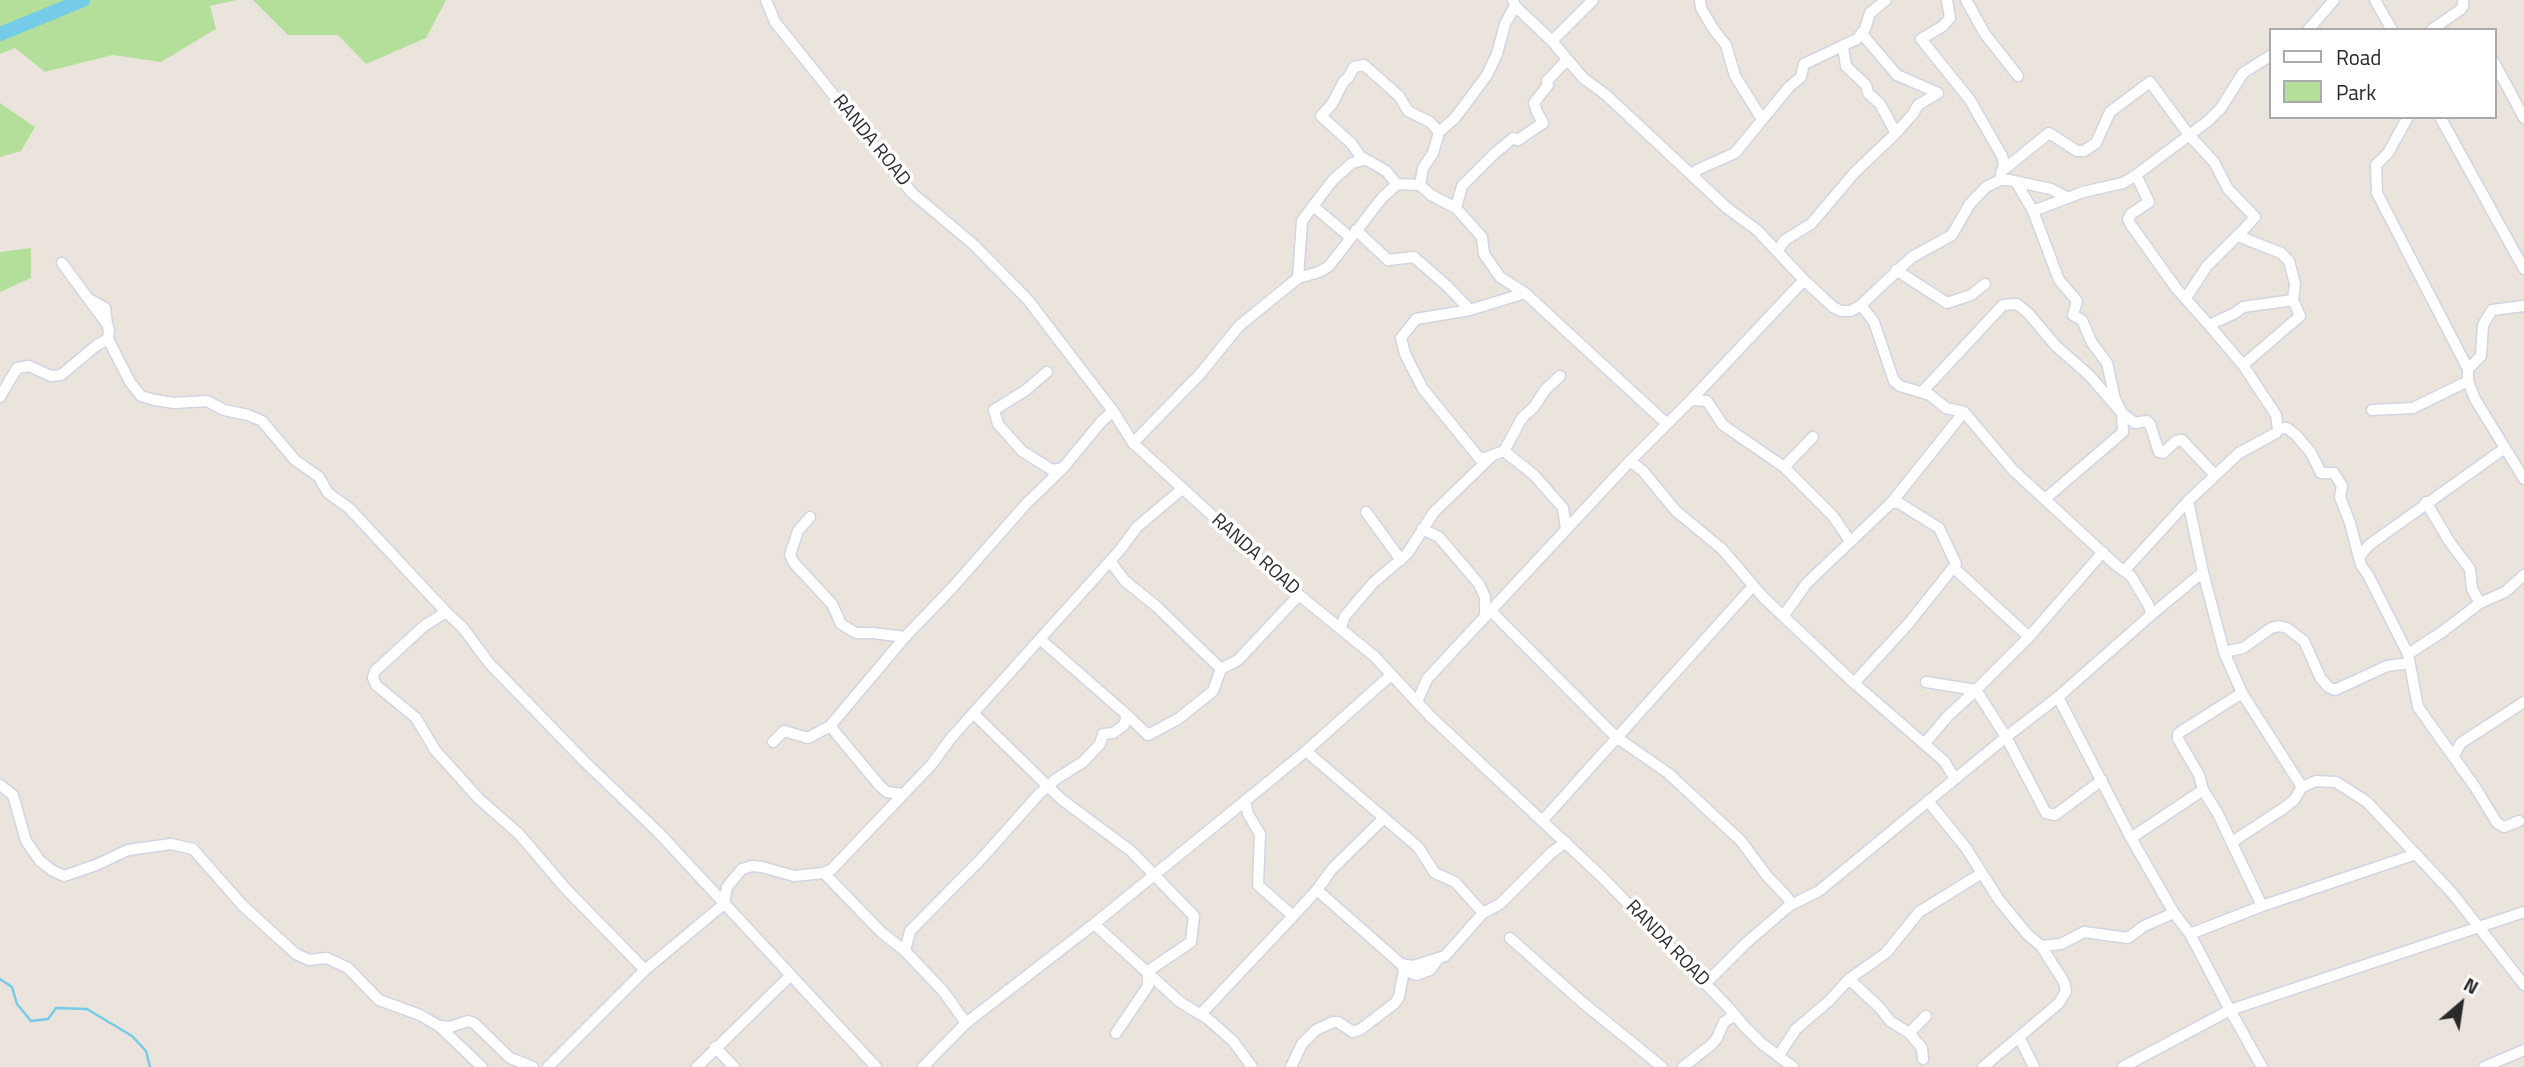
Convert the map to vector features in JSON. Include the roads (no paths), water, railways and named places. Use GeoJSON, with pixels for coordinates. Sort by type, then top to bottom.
{"type":"FeatureCollection","features":[{"type":"Feature","properties":{"kind":"street","name":"RANDA ROAD"},"geometry":{"type":"LineString","coordinates":[[766,0],[775,22],[912,192],[973,244],[1028,300],[1113,411],[1132,443],[1299,595],[1374,656],[1417,702],[1566,842],[1761,1043],[1793,1067]]}},
{"type":"Feature","properties":{"kind":"street"},"geometry":{"type":"LineString","coordinates":[[1552,41],[1593,0]]}},
{"type":"Feature","properties":{"kind":"street"},"geometry":{"type":"LineString","coordinates":[[1700,0],[1701,8],[1726,45],[1735,76],[1762,119]]}},
{"type":"Feature","properties":{"kind":"street"},"geometry":{"type":"LineString","coordinates":[[1694,177],[1697,170],[1735,153],[1789,87],[1801,77],[1804,64],[1843,47],[1862,34],[1870,13],[1886,0]]}},
{"type":"Feature","properties":{"kind":"street"},"geometry":{"type":"LineString","coordinates":[[1947,0],[1950,18],[1943,26],[1921,39],[1970,100],[2002,156],[2004,164],[2001,176]]}},
{"type":"Feature","properties":{"kind":"street"},"geometry":{"type":"LineString","coordinates":[[1966,0],[1985,34],[2018,76]]}},
{"type":"Feature","properties":{"kind":"street"},"geometry":{"type":"LineString","coordinates":[[2310,28],[2334,0]]}},
{"type":"Feature","properties":{"kind":"street"},"geometry":{"type":"LineString","coordinates":[[2375,0],[2391,28]]}},
{"type":"Feature","properties":{"kind":"street"},"geometry":{"type":"LineString","coordinates":[[2434,28],[2460,10],[2463,0]]}},
{"type":"Feature","properties":{"kind":"street"},"geometry":{"type":"LineString","coordinates":[[1420,185],[1423,168],[1433,152],[1439,132],[1455,118],[1487,75],[1514,3],[1552,41],[1583,78],[1605,94],[1727,208],[1757,230],[1804,280],[1841,311],[1851,311],[1861,305],[1896,270],[1921,251],[1952,235],[1969,205],[1980,193],[2049,133],[2077,151],[2084,151],[2096,143],[2110,112],[2150,82],[2189,135],[2214,162],[2228,189],[2255,217]]}},
{"type":"Feature","properties":{"kind":"street"},"geometry":{"type":"LineString","coordinates":[[1777,251],[1786,240],[1811,224],[1856,171],[1913,114],[1917,105],[1938,93],[1897,75],[1862,34]]}},
{"type":"Feature","properties":{"kind":"street"},"geometry":{"type":"LineString","coordinates":[[1843,47],[1846,66],[1866,85],[1868,93],[1880,104],[1896,133]]}},
{"type":"Feature","properties":{"kind":"street"},"geometry":{"type":"LineString","coordinates":[[2034,211],[2100,187],[2123,183],[2136,175],[2221,108],[2243,73],[2268,57]]}},
{"type":"Feature","properties":{"kind":"street"},"geometry":{"type":"LineString","coordinates":[[1456,208],[1462,186],[1494,154],[1513,138],[1518,140],[1543,122],[1534,103],[1548,85],[1547,81],[1567,60]]}},
{"type":"Feature","properties":{"kind":"street"},"geometry":{"type":"LineString","coordinates":[[1397,184],[1386,171],[1364,159],[1352,144],[1321,116],[1332,104],[1354,67],[1364,65],[1399,96],[1408,111],[1430,122],[1439,132]]}},
{"type":"Feature","properties":{"kind":"street"},"geometry":{"type":"LineString","coordinates":[[2496,66],[2523,114]]}},
{"type":"Feature","properties":{"kind":"street"},"geometry":{"type":"LineString","coordinates":[[2407,119],[2388,153],[2376,165],[2377,193],[2468,369],[2468,381],[2475,399],[2524,479]]}},
{"type":"Feature","properties":{"kind":"street"},"geometry":{"type":"LineString","coordinates":[[2441,119],[2524,269]]}},
{"type":"Feature","properties":{"kind":"street"},"geometry":{"type":"LineString","coordinates":[[1298,278],[1303,221],[1334,180],[1352,163],[1364,159]]}},
{"type":"Feature","properties":{"kind":"street"},"geometry":{"type":"LineString","coordinates":[[2124,571],[2215,475],[2239,453],[2276,433],[2278,429],[2276,415],[2243,365],[2162,269],[2129,219],[2131,214],[2149,202],[2136,175]]}},
{"type":"Feature","properties":{"kind":"street"},"geometry":{"type":"LineString","coordinates":[[2001,176],[2051,189],[2068,198]]}},
{"type":"Feature","properties":{"kind":"street"},"geometry":{"type":"LineString","coordinates":[[2016,182],[2034,211],[2059,280],[2077,301],[2073,315],[2082,320],[2092,343],[2107,363],[2115,399],[2122,413],[2123,432],[2072,473],[2045,499]]}},
{"type":"Feature","properties":{"kind":"street"},"geometry":{"type":"LineString","coordinates":[[1132,443],[1201,373],[1239,326],[1298,278],[1329,266],[1382,198],[1397,184],[1420,185],[1430,195],[1456,208],[1482,237],[1484,254],[1500,276],[1525,293],[1667,424]]}},
{"type":"Feature","properties":{"kind":"street"},"geometry":{"type":"LineString","coordinates":[[1313,206],[1388,260],[1414,257],[1470,310]]}},
{"type":"Feature","properties":{"kind":"street"},"geometry":{"type":"LineString","coordinates":[[2186,298],[2207,266],[2255,217]]}},
{"type":"Feature","properties":{"kind":"street"},"geometry":{"type":"LineString","coordinates":[[2243,365],[2300,316],[2293,300],[2295,284],[2289,261],[2281,253],[2238,236],[2255,217]]}},
{"type":"Feature","properties":{"kind":"street"},"geometry":{"type":"LineString","coordinates":[[62,262],[90,300],[105,308],[108,339],[130,382],[141,396],[174,403],[207,401],[224,410],[262,421],[295,460],[319,477],[328,493],[349,509],[463,628],[489,663],[585,762],[659,833],[876,1067]]}},
{"type":"Feature","properties":{"kind":"street"},"geometry":{"type":"LineString","coordinates":[[1896,270],[1947,303],[1971,295],[1985,284]]}},
{"type":"Feature","properties":{"kind":"street"},"geometry":{"type":"LineString","coordinates":[[1417,702],[1427,679],[1630,461],[1804,280]]}},
{"type":"Feature","properties":{"kind":"street"},"geometry":{"type":"LineString","coordinates":[[1525,293],[1470,310],[1416,319],[1401,338],[1405,354],[1423,389],[1480,459],[1504,451],[1522,418],[1560,376]]}},
{"type":"Feature","properties":{"kind":"street"},"geometry":{"type":"LineString","coordinates":[[2209,325],[2243,307],[2293,300]]}},
{"type":"Feature","properties":{"kind":"street"},"geometry":{"type":"LineString","coordinates":[[1922,392],[2003,305],[2017,304],[2089,375],[2122,413],[2135,423],[2150,424],[2159,452],[2163,453],[2176,441],[2182,440],[2215,475]]}},
{"type":"Feature","properties":{"kind":"street"},"geometry":{"type":"LineString","coordinates":[[1861,305],[1874,322],[1894,381],[1900,386],[1922,392],[1946,408],[1964,412],[2012,470],[2131,576],[2149,606],[2151,615]]}},
{"type":"Feature","properties":{"kind":"street"},"geometry":{"type":"LineString","coordinates":[[2468,369],[2481,356],[2483,325],[2492,310],[2524,306]]}},
{"type":"Feature","properties":{"kind":"street"},"geometry":{"type":"LineString","coordinates":[[0,397],[16,368],[29,366],[51,376],[61,375],[108,339]]}},
{"type":"Feature","properties":{"kind":"street"},"geometry":{"type":"LineString","coordinates":[[1047,372],[1026,390],[994,410],[998,424],[1023,452],[1052,470],[1063,468]]}},
{"type":"Feature","properties":{"kind":"street"},"geometry":{"type":"LineString","coordinates":[[2372,410],[2413,408],[2468,381]]}},
{"type":"Feature","properties":{"kind":"street"},"geometry":{"type":"LineString","coordinates":[[1691,400],[1707,401],[1723,425],[1784,467],[1833,516],[1850,541]]}},
{"type":"Feature","properties":{"kind":"street"},"geometry":{"type":"LineString","coordinates":[[773,742],[784,732],[808,738],[830,726],[905,637],[1113,411]]}},
{"type":"Feature","properties":{"kind":"street"},"geometry":{"type":"LineString","coordinates":[[1784,615],[1807,583],[1891,503],[1964,412]]}},
{"type":"Feature","properties":{"kind":"street"},"geometry":{"type":"LineString","coordinates":[[2278,429],[2287,428],[2296,435],[2311,453],[2321,473],[2334,473],[2342,486],[2340,498],[2361,565],[2408,659],[2418,707],[2497,823],[2504,827],[2522,822]]}},
{"type":"Feature","properties":{"kind":"street"},"geometry":{"type":"LineString","coordinates":[[1784,467],[1813,436]]}},
{"type":"Feature","properties":{"kind":"street"},"geometry":{"type":"LineString","coordinates":[[2359,557],[2369,545],[2426,502],[2505,448]]}},
{"type":"Feature","properties":{"kind":"street"},"geometry":{"type":"LineString","coordinates":[[1504,451],[1534,475],[1563,508],[1566,529]]}},
{"type":"Feature","properties":{"kind":"street"},"geometry":{"type":"LineString","coordinates":[[1341,627],[1345,616],[1373,583],[1401,560],[1434,512],[1493,455]]}},
{"type":"Feature","properties":{"kind":"street"},"geometry":{"type":"LineString","coordinates":[[1630,461],[1643,471],[1676,511],[1722,550],[1753,586],[1854,683],[1944,761],[1955,779]]}},
{"type":"Feature","properties":{"kind":"street"},"geometry":{"type":"LineString","coordinates":[[548,1067],[645,970],[724,904],[727,887],[742,869],[752,866],[794,876],[824,873],[838,864],[932,764],[1110,561],[1136,527],[1181,490]]}},
{"type":"Feature","properties":{"kind":"street"},"geometry":{"type":"LineString","coordinates":[[2188,501],[2224,652],[2242,693],[2302,787]]}},
{"type":"Feature","properties":{"kind":"street"},"geometry":{"type":"LineString","coordinates":[[2426,502],[2449,541],[2470,569],[2472,589],[2480,603]]}},
{"type":"Feature","properties":{"kind":"street"},"geometry":{"type":"LineString","coordinates":[[1854,683],[1954,568],[1955,560],[1939,528],[1899,503],[1891,503]]}},
{"type":"Feature","properties":{"kind":"street"},"geometry":{"type":"LineString","coordinates":[[1366,512],[1401,560]]}},
{"type":"Feature","properties":{"kind":"street"},"geometry":{"type":"LineString","coordinates":[[810,517],[799,531],[790,555],[794,563],[832,604],[841,624],[856,633],[905,637]]}},
{"type":"Feature","properties":{"kind":"street"},"geometry":{"type":"LineString","coordinates":[[1422,530],[1439,537],[1479,584],[1488,614],[1616,737],[1668,773],[1741,841],[1767,876],[1787,897],[1789,906]]}},
{"type":"Feature","properties":{"kind":"street"},"geometry":{"type":"LineString","coordinates":[[1925,743],[1948,716],[2029,637],[2103,552]]}},
{"type":"Feature","properties":{"kind":"street"},"geometry":{"type":"LineString","coordinates":[[1110,561],[1125,581],[1156,606],[1221,669]]}},
{"type":"Feature","properties":{"kind":"street"},"geometry":{"type":"LineString","coordinates":[[1954,568],[2029,637]]}},
{"type":"Feature","properties":{"kind":"street"},"geometry":{"type":"LineString","coordinates":[[1705,984],[1789,906],[1819,891],[2058,697],[2203,572]]}},
{"type":"Feature","properties":{"kind":"street"},"geometry":{"type":"LineString","coordinates":[[2224,652],[2243,648],[2272,628],[2287,628],[2304,641],[2320,677],[2328,687],[2335,690],[2408,659],[2480,603],[2499,596],[2524,575]]}},
{"type":"Feature","properties":{"kind":"street"},"geometry":{"type":"LineString","coordinates":[[1543,820],[1753,586]]}},
{"type":"Feature","properties":{"kind":"street"},"geometry":{"type":"LineString","coordinates":[[1040,639],[1148,735],[1203,701],[1213,691],[1221,669],[1238,660],[1299,595]]}},
{"type":"Feature","properties":{"kind":"street"},"geometry":{"type":"LineString","coordinates":[[446,611],[424,626],[375,671],[373,678],[376,685],[416,718],[435,750],[479,799],[519,834],[566,890],[645,970]]}},
{"type":"Feature","properties":{"kind":"street"},"geometry":{"type":"LineString","coordinates":[[923,1067],[966,1023],[1094,924],[1245,801],[1391,675]]}},
{"type":"Feature","properties":{"kind":"street"},"geometry":{"type":"LineString","coordinates":[[1926,682],[1976,690],[2006,737],[2046,814],[2051,816],[2102,780]]}},
{"type":"Feature","properties":{"kind":"street"},"geometry":{"type":"LineString","coordinates":[[2242,693],[2178,734],[2199,775],[2203,790],[2232,842],[2262,906]]}},
{"type":"Feature","properties":{"kind":"street"},"geometry":{"type":"LineString","coordinates":[[2058,697],[2131,838],[2174,913],[2190,934],[2262,1067]]}},
{"type":"Feature","properties":{"kind":"street"},"geometry":{"type":"LineString","coordinates":[[2454,757],[2460,743],[2524,702]]}},
{"type":"Feature","properties":{"kind":"street"},"geometry":{"type":"LineString","coordinates":[[974,714],[1061,799],[1131,851],[1194,916],[1191,942],[1148,971]]}},
{"type":"Feature","properties":{"kind":"street"},"geometry":{"type":"LineString","coordinates":[[905,951],[911,931],[983,858],[1039,794],[1056,779],[1083,762],[1100,744],[1103,734],[1112,733],[1124,725],[1127,715]]}},
{"type":"Feature","properties":{"kind":"street"},"geometry":{"type":"LineString","coordinates":[[830,726],[880,786],[887,792],[902,794]]}},
{"type":"Feature","properties":{"kind":"street"},"geometry":{"type":"LineString","coordinates":[[1306,751],[1418,847],[1435,873],[1455,881],[1483,914]]}},
{"type":"Feature","properties":{"kind":"street"},"geometry":{"type":"LineString","coordinates":[[2232,842],[2284,808],[2294,800],[2302,787],[2316,781],[2328,780],[2350,790],[2367,802],[2454,894],[2524,985]]}},
{"type":"Feature","properties":{"kind":"street"},"geometry":{"type":"LineString","coordinates":[[0,785],[13,795],[26,841],[40,861],[52,871],[64,876],[128,850],[172,844],[193,849],[243,906],[296,954],[309,960],[327,958],[348,968],[379,1000],[439,1027],[482,1067]]}},
{"type":"Feature","properties":{"kind":"street"},"geometry":{"type":"LineString","coordinates":[[2131,838],[2203,790]]}},
{"type":"Feature","properties":{"kind":"street"},"geometry":{"type":"LineString","coordinates":[[1245,801],[1248,814],[1260,834],[1258,885],[1293,916]]}},
{"type":"Feature","properties":{"kind":"street"},"geometry":{"type":"LineString","coordinates":[[1928,801],[1966,848],[1999,900],[2027,934],[2041,946],[2064,982],[2066,991],[2059,1003],[1983,1067]]}},
{"type":"Feature","properties":{"kind":"street"},"geometry":{"type":"LineString","coordinates":[[1201,1014],[1317,890],[1332,869],[1384,818]]}},
{"type":"Feature","properties":{"kind":"street"},"geometry":{"type":"LineString","coordinates":[[1317,890],[1403,967],[1413,966],[1438,959],[1450,952],[1483,914],[1500,904],[1551,853],[1566,842]]}},
{"type":"Feature","properties":{"kind":"street"},"geometry":{"type":"LineString","coordinates":[[2190,934],[2262,906],[2416,854]]}},
{"type":"Feature","properties":{"kind":"street"},"geometry":{"type":"LineString","coordinates":[[824,873],[943,991],[966,1023]]}},
{"type":"Feature","properties":{"kind":"street"},"geometry":{"type":"LineString","coordinates":[[1779,1055],[1796,1029],[1829,1001],[1849,979],[1886,953],[1919,912],[1982,873]]}},
{"type":"Feature","properties":{"kind":"street"},"geometry":{"type":"LineString","coordinates":[[2123,1067],[2230,1010],[2524,912]]}},
{"type":"Feature","properties":{"kind":"street"},"geometry":{"type":"LineString","coordinates":[[2041,946],[2060,944],[2084,932],[2128,938],[2144,926],[2174,913]]}},
{"type":"Feature","properties":{"kind":"street"},"geometry":{"type":"LineString","coordinates":[[1094,924],[1180,1002],[1201,1014],[1233,1041],[1252,1067]]}},
{"type":"Feature","properties":{"kind":"street"},"geometry":{"type":"LineString","coordinates":[[1510,938],[1581,1002],[1662,1067]]}},
{"type":"Feature","properties":{"kind":"street"},"geometry":{"type":"LineString","coordinates":[[1290,1067],[1302,1044],[1316,1030],[1338,1022],[1353,1032],[1395,1003],[1399,997],[1403,967]]}},
{"type":"Feature","properties":{"kind":"street"},"geometry":{"type":"LineString","coordinates":[[1116,1032],[1148,986],[1148,971]]}},
{"type":"Feature","properties":{"kind":"street"},"geometry":{"type":"LineString","coordinates":[[696,1067],[790,976]]}},
{"type":"Feature","properties":{"kind":"street"},"geometry":{"type":"LineString","coordinates":[[1849,979],[1890,1021],[1909,1033],[1922,1048],[1923,1059]]}},
{"type":"Feature","properties":{"kind":"street"},"geometry":{"type":"LineString","coordinates":[[1683,1067],[1711,1045],[1724,1022],[1735,1015]]}},
{"type":"Feature","properties":{"kind":"street"},"geometry":{"type":"LineString","coordinates":[[1909,1033],[1926,1016]]}},
{"type":"Feature","properties":{"kind":"street"},"geometry":{"type":"LineString","coordinates":[[439,1027],[450,1027],[468,1021],[474,1023],[510,1058],[533,1067]]}},
{"type":"Feature","properties":{"kind":"street"},"geometry":{"type":"LineString","coordinates":[[2019,1037],[2034,1067]]}},
{"type":"Feature","properties":{"kind":"street"},"geometry":{"type":"LineString","coordinates":[[715,1047],[734,1067]]}},
{"type":"Feature","properties":{"kind":"street"},"geometry":{"type":"LineString","coordinates":[[2484,1067],[2524,1050]]}},
{"type":"Feature","properties":{"kind":"waterway"},"geometry":{"type":"LineString","coordinates":[[0,34],[83,0]]}},
{"type":"Feature","properties":{"kind":"waterway"},"geometry":{"type":"LineString","coordinates":[[0,979],[12,987],[17,1004],[31,1021],[48,1019],[56,1008],[87,1009],[132,1036],[146,1051],[150,1067]]}}]}
